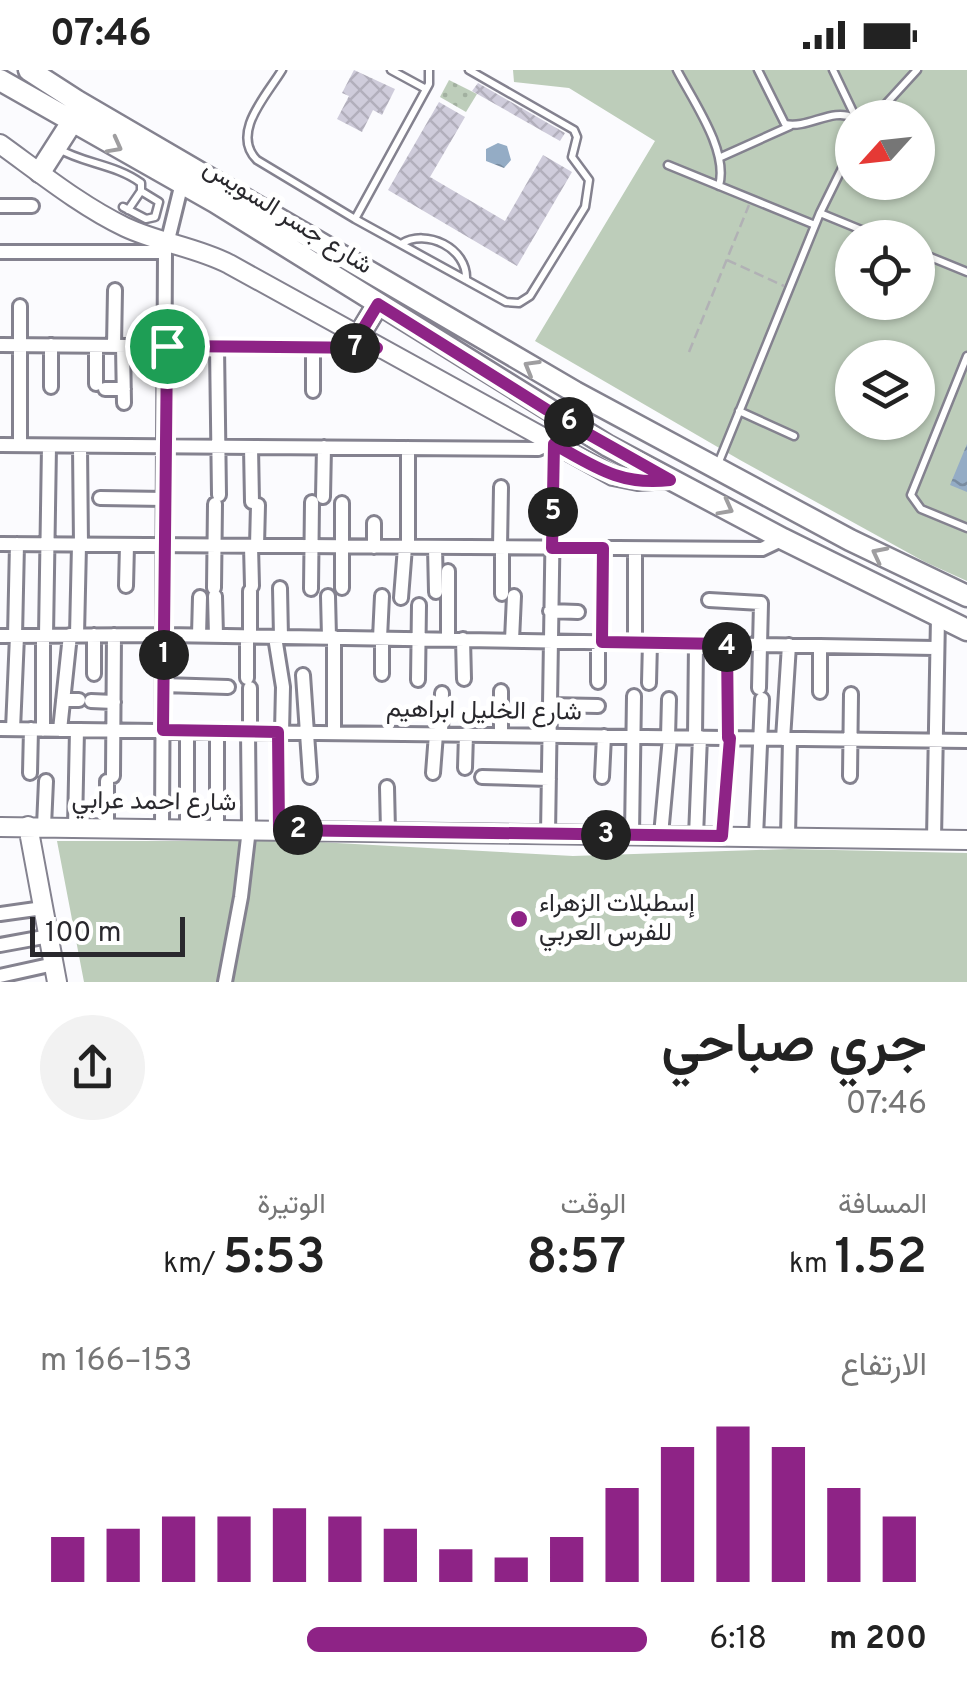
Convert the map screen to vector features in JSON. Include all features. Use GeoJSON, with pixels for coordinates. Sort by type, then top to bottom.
{"type":"FeatureCollection","features":[{"type":"Feature","properties":{"kind":"main road","name":"شارع جسر السويس"},"geometry":{"type":"LineString","coordinates":[[29,70],[575,392],[921,576],[967,596]]}},
{"type":"Feature","properties":{"kind":"main road","name":"شارع جسر السويس"},"geometry":{"type":"LineString","coordinates":[[0,80],[182,184],[608,446],[967,630]]}},
{"type":"Feature","properties":{"kind":"main road"},"geometry":{"type":"LineString","coordinates":[[32,166],[56,147],[72,122]]}},
{"type":"Feature","properties":{"kind":"main road"},"geometry":{"type":"LineString","coordinates":[[368,342],[378,304]]}},
{"type":"Feature","properties":{"kind":"main road"},"geometry":{"type":"LineString","coordinates":[[560,418],[582,416],[587,411],[575,392]]}},
{"type":"Feature","properties":{"kind":"main road"},"geometry":{"type":"LineString","coordinates":[[608,446],[610,429],[622,418]]}},
{"type":"Feature","properties":{"kind":"street"},"geometry":{"type":"LineString","coordinates":[[0,144],[114,221],[166,246],[214,257],[620,478],[670,480]]}},
{"type":"Feature","properties":{"kind":"street"},"geometry":{"type":"LineString","coordinates":[[0,160],[32,166]]}},
{"type":"Feature","properties":{"kind":"street"},"geometry":{"type":"LineString","coordinates":[[162,828],[166,246],[182,184]]}},
{"type":"Feature","properties":{"kind":"street"},"geometry":{"type":"LineString","coordinates":[[0,206],[32,206]]}},
{"type":"Feature","properties":{"kind":"street"},"geometry":{"type":"LineString","coordinates":[[0,252],[166,246]]}},
{"type":"Feature","properties":{"kind":"street"},"geometry":{"type":"LineString","coordinates":[[96,346],[101,386],[124,396],[115,290]]}},
{"type":"Feature","properties":{"kind":"street"},"geometry":{"type":"LineString","coordinates":[[20,306],[20,446]]}},
{"type":"Feature","properties":{"kind":"street"},"geometry":{"type":"LineString","coordinates":[[0,345],[313,347],[368,342]]}},
{"type":"Feature","properties":{"kind":"street"},"geometry":{"type":"LineString","coordinates":[[51,345],[51,386]]}},
{"type":"Feature","properties":{"kind":"street"},"geometry":{"type":"LineString","coordinates":[[200,636],[215,546],[217,346]]}},
{"type":"Feature","properties":{"kind":"street"},"geometry":{"type":"LineString","coordinates":[[313,347],[313,391]]}},
{"type":"Feature","properties":{"kind":"street"},"geometry":{"type":"LineString","coordinates":[[0,445],[538,449],[552,443]]}},
{"type":"Feature","properties":{"kind":"street"},"geometry":{"type":"LineString","coordinates":[[548,834],[552,443]]}},
{"type":"Feature","properties":{"kind":"street"},"geometry":{"type":"LineString","coordinates":[[30,773],[37,730],[50,544],[49,446]]}},
{"type":"Feature","properties":{"kind":"street"},"geometry":{"type":"LineString","coordinates":[[60,730],[80,545],[80,446]]}},
{"type":"Feature","properties":{"kind":"street"},"geometry":{"type":"LineString","coordinates":[[226,982],[249,829],[248,683],[255,503],[251,447]]}},
{"type":"Feature","properties":{"kind":"street"},"geometry":{"type":"LineString","coordinates":[[311,589],[311,546],[324,448]]}},
{"type":"Feature","properties":{"kind":"street"},"geometry":{"type":"LineString","coordinates":[[401,598],[407,547],[408,448]]}},
{"type":"Feature","properties":{"kind":"street"},"geometry":{"type":"LineString","coordinates":[[501,487],[501,548],[512,640]]}},
{"type":"Feature","properties":{"kind":"street"},"geometry":{"type":"LineString","coordinates":[[100,498],[166,499]]}},
{"type":"Feature","properties":{"kind":"street"},"geometry":{"type":"LineString","coordinates":[[342,502],[342,588]]}},
{"type":"Feature","properties":{"kind":"street"},"geometry":{"type":"LineString","coordinates":[[374,523],[374,547]]}},
{"type":"Feature","properties":{"kind":"street"},"geometry":{"type":"LineString","coordinates":[[0,544],[762,550],[783,539]]}},
{"type":"Feature","properties":{"kind":"street"},"geometry":{"type":"LineString","coordinates":[[6,729],[17,544]]}},
{"type":"Feature","properties":{"kind":"street"},"geometry":{"type":"LineString","coordinates":[[126,586],[127,545]]}},
{"type":"Feature","properties":{"kind":"street"},"geometry":{"type":"LineString","coordinates":[[435,547],[436,592]]}},
{"type":"Feature","properties":{"kind":"street"},"geometry":{"type":"LineString","coordinates":[[598,682],[603,548]]}},
{"type":"Feature","properties":{"kind":"street"},"geometry":{"type":"LineString","coordinates":[[634,642],[635,548]]}},
{"type":"Feature","properties":{"kind":"street"},"geometry":{"type":"LineString","coordinates":[[448,571],[448,639]]}},
{"type":"Feature","properties":{"kind":"street"},"geometry":{"type":"LineString","coordinates":[[279,830],[283,687],[278,637],[280,588]]}},
{"type":"Feature","properties":{"kind":"street"},"geometry":{"type":"LineString","coordinates":[[210,594],[216,636]]}},
{"type":"Feature","properties":{"kind":"street"},"geometry":{"type":"LineString","coordinates":[[328,596],[334,732]]}},
{"type":"Feature","properties":{"kind":"street"},"geometry":{"type":"LineString","coordinates":[[382,596],[382,674]]}},
{"type":"Feature","properties":{"kind":"street"},"geometry":{"type":"LineString","coordinates":[[709,600],[759,601],[761,738],[756,837]]}},
{"type":"Feature","properties":{"kind":"street"},"geometry":{"type":"LineString","coordinates":[[418,680],[419,605]]}},
{"type":"Feature","properties":{"kind":"street"},"geometry":{"type":"LineString","coordinates":[[550,611],[578,612]]}},
{"type":"Feature","properties":{"kind":"street"},"geometry":{"type":"LineString","coordinates":[[934,840],[938,616]]}},
{"type":"Feature","properties":{"kind":"street"},"geometry":{"type":"LineString","coordinates":[[106,827],[114,730],[114,635]]}},
{"type":"Feature","properties":{"kind":"street"},"geometry":{"type":"LineString","coordinates":[[10,636],[249,636],[935,648]]}},
{"type":"Feature","properties":{"kind":"street"},"geometry":{"type":"LineString","coordinates":[[94,636],[94,674]]}},
{"type":"Feature","properties":{"kind":"street"},"geometry":{"type":"LineString","coordinates":[[463,639],[464,679]]}},
{"type":"Feature","properties":{"kind":"street"},"geometry":{"type":"LineString","coordinates":[[649,683],[650,642]]}},
{"type":"Feature","properties":{"kind":"street"},"geometry":{"type":"LineString","coordinates":[[696,643],[696,836]]}},
{"type":"Feature","properties":{"kind":"street"},"geometry":{"type":"LineString","coordinates":[[722,836],[729,738],[727,644]]}},
{"type":"Feature","properties":{"kind":"street"},"geometry":{"type":"LineString","coordinates":[[788,838],[789,645]]}},
{"type":"Feature","properties":{"kind":"street"},"geometry":{"type":"LineString","coordinates":[[820,646],[820,692]]}},
{"type":"Feature","properties":{"kind":"street"},"geometry":{"type":"LineString","coordinates":[[303,675],[310,776]]}},
{"type":"Feature","properties":{"kind":"street"},"geometry":{"type":"LineString","coordinates":[[164,685],[228,687]]}},
{"type":"Feature","properties":{"kind":"street"},"geometry":{"type":"LineString","coordinates":[[501,735],[502,690]]}},
{"type":"Feature","properties":{"kind":"street"},"geometry":{"type":"LineString","coordinates":[[434,773],[442,693]]}},
{"type":"Feature","properties":{"kind":"street"},"geometry":{"type":"LineString","coordinates":[[850,694],[850,776]]}},
{"type":"Feature","properties":{"kind":"street"},"geometry":{"type":"LineString","coordinates":[[632,835],[634,696]]}},
{"type":"Feature","properties":{"kind":"street"},"geometry":{"type":"LineString","coordinates":[[662,836],[670,699]]}},
{"type":"Feature","properties":{"kind":"street"},"geometry":{"type":"LineString","coordinates":[[63,700],[114,702]]}},
{"type":"Feature","properties":{"kind":"street"},"geometry":{"type":"LineString","coordinates":[[549,705],[598,706]]}},
{"type":"Feature","properties":{"kind":"street","name":"شارع الخليل ابراهيم"},"geometry":{"type":"LineString","coordinates":[[6,729],[967,741]]}},
{"type":"Feature","properties":{"kind":"street"},"geometry":{"type":"LineString","coordinates":[[75,827],[77,730]]}},
{"type":"Feature","properties":{"kind":"street"},"geometry":{"type":"LineString","coordinates":[[187,730],[187,828]]}},
{"type":"Feature","properties":{"kind":"street"},"geometry":{"type":"LineString","coordinates":[[217,731],[217,829]]}},
{"type":"Feature","properties":{"kind":"street"},"geometry":{"type":"LineString","coordinates":[[465,768],[466,734]]}},
{"type":"Feature","properties":{"kind":"street"},"geometry":{"type":"LineString","coordinates":[[602,777],[604,736]]}},
{"type":"Feature","properties":{"kind":"street"},"geometry":{"type":"LineString","coordinates":[[482,777],[549,779]]}},
{"type":"Feature","properties":{"kind":"street"},"geometry":{"type":"LineString","coordinates":[[4,977],[56,973],[43,908],[36,826],[46,780]]}},
{"type":"Feature","properties":{"kind":"street"},"geometry":{"type":"LineString","coordinates":[[388,788],[388,832]]}},
{"type":"Feature","properties":{"kind":"street","name":"شارع احمد عرابي"},"geometry":{"type":"LineString","coordinates":[[0,826],[967,840]]}},
{"type":"Feature","properties":{"kind":"street"},"geometry":{"type":"LineString","coordinates":[[0,914],[43,908]]}},
{"type":"Feature","properties":{"kind":"street"},"geometry":{"type":"LineString","coordinates":[[0,945],[48,936]]}},
{"type":"Feature","properties":{"kind":"lane"},"geometry":{"type":"LineString","coordinates":[[282,70],[248,128],[250,154],[355,219],[506,302],[525,300],[584,207],[588,175],[572,157],[577,137],[574,130],[468,70]]}},
{"type":"Feature","properties":{"kind":"lane"},"geometry":{"type":"LineString","coordinates":[[355,219],[426,89],[430,70]]}},
{"type":"Feature","properties":{"kind":"lane"},"geometry":{"type":"LineString","coordinates":[[677,70],[720,157],[719,186]]}},
{"type":"Feature","properties":{"kind":"lane"},"geometry":{"type":"LineString","coordinates":[[758,70],[781,121],[790,126]]}},
{"type":"Feature","properties":{"kind":"lane"},"geometry":{"type":"LineString","coordinates":[[833,70],[847,100]]}},
{"type":"Feature","properties":{"kind":"lane"},"geometry":{"type":"LineString","coordinates":[[394,71],[426,89]]}},
{"type":"Feature","properties":{"kind":"lane"},"geometry":{"type":"LineString","coordinates":[[889,100],[914,71]]}},
{"type":"Feature","properties":{"kind":"lane"},"geometry":{"type":"LineString","coordinates":[[720,157],[790,126],[835,115]]}},
{"type":"Feature","properties":{"kind":"lane"},"geometry":{"type":"LineString","coordinates":[[56,147],[76,158],[121,170],[142,183],[142,190],[126,208],[148,220],[155,217],[159,202],[142,190]]}},
{"type":"Feature","properties":{"kind":"lane"},"geometry":{"type":"LineString","coordinates":[[668,165],[816,225]]}},
{"type":"Feature","properties":{"kind":"lane"},"geometry":{"type":"LineString","coordinates":[[716,469],[835,183]]}},
{"type":"Feature","properties":{"kind":"lane"},"geometry":{"type":"LineString","coordinates":[[820,213],[837,220]]}},
{"type":"Feature","properties":{"kind":"lane"},"geometry":{"type":"LineString","coordinates":[[401,244],[427,236],[460,255],[466,266],[466,280]]}},
{"type":"Feature","properties":{"kind":"lane"},"geometry":{"type":"LineString","coordinates":[[935,259],[967,272]]}},
{"type":"Feature","properties":{"kind":"lane"},"geometry":{"type":"LineString","coordinates":[[967,356],[911,495],[921,509],[967,528]]}},
{"type":"Feature","properties":{"kind":"lane"},"geometry":{"type":"LineString","coordinates":[[740,411],[794,436]]}},
{"type":"Feature","properties":{"kind":"path"},"geometry":{"type":"LineString","coordinates":[[689,352],[751,199]]}},
{"type":"Feature","properties":{"kind":"path"},"geometry":{"type":"LineString","coordinates":[[726,260],[790,289]]}},
{"type":"Feature","properties":{"kind":"green space"},"geometry":{"type":"Polygon","coordinates":[[[513,70],[967,70],[967,581],[740,460],[535,341],[655,141],[569,88],[514,82],[513,70]]]}},
{"type":"Feature","properties":{"kind":"green space"},"geometry":{"type":"Polygon","coordinates":[[[449,80],[477,94],[466,112],[440,97],[449,80]]]}},
{"type":"Feature","properties":{"kind":"green space","name":"إسطبلات الزهراء للفرس العربي"},"geometry":{"type":"Polygon","coordinates":[[[57,841],[300,841],[573,856],[790,849],[967,853],[967,982],[84,982],[57,841]]]}},
{"type":"Feature","properties":{"kind":"water"},"geometry":{"type":"Polygon","coordinates":[[[498,143],[507,146],[511,160],[504,168],[486,161],[486,149],[498,143]]]}},
{"type":"Feature","properties":{"kind":"water"},"geometry":{"type":"Polygon","coordinates":[[[967,444],[967,492],[950,485],[967,444]]]}},
{"type":"Feature","properties":{"kind":"building"},"geometry":{"type":"Polygon","coordinates":[[[354,70],[395,89],[382,115],[373,110],[362,132],[337,119],[349,96],[342,93],[354,70]]]}},
{"type":"Feature","properties":{"kind":"building"},"geometry":{"type":"Polygon","coordinates":[[[478,83],[565,133],[560,141],[472,91],[478,83]]]}},
{"type":"Feature","properties":{"kind":"building"},"geometry":{"type":"Polygon","coordinates":[[[439,102],[465,117],[430,177],[505,221],[543,155],[572,172],[517,266],[388,190],[439,102]]]}},
{"type":"Feature","properties":{"kind":"place","name":"إسطبلات الزهراء للفرس العربي"},"geometry":{"type":"Point","coordinates":[519,919]}},
{"type":"Feature","properties":{"kind":"route"},"geometry":{"type":"LineString","coordinates":[[378,304],[560,418],[670,480],[648,482],[613,476],[554,444],[552,548],[603,548],[602,642],[727,644],[730,738],[722,836],[279,830],[278,732],[163,730],[167,346],[377,348],[358,337],[378,304]]}}]}
